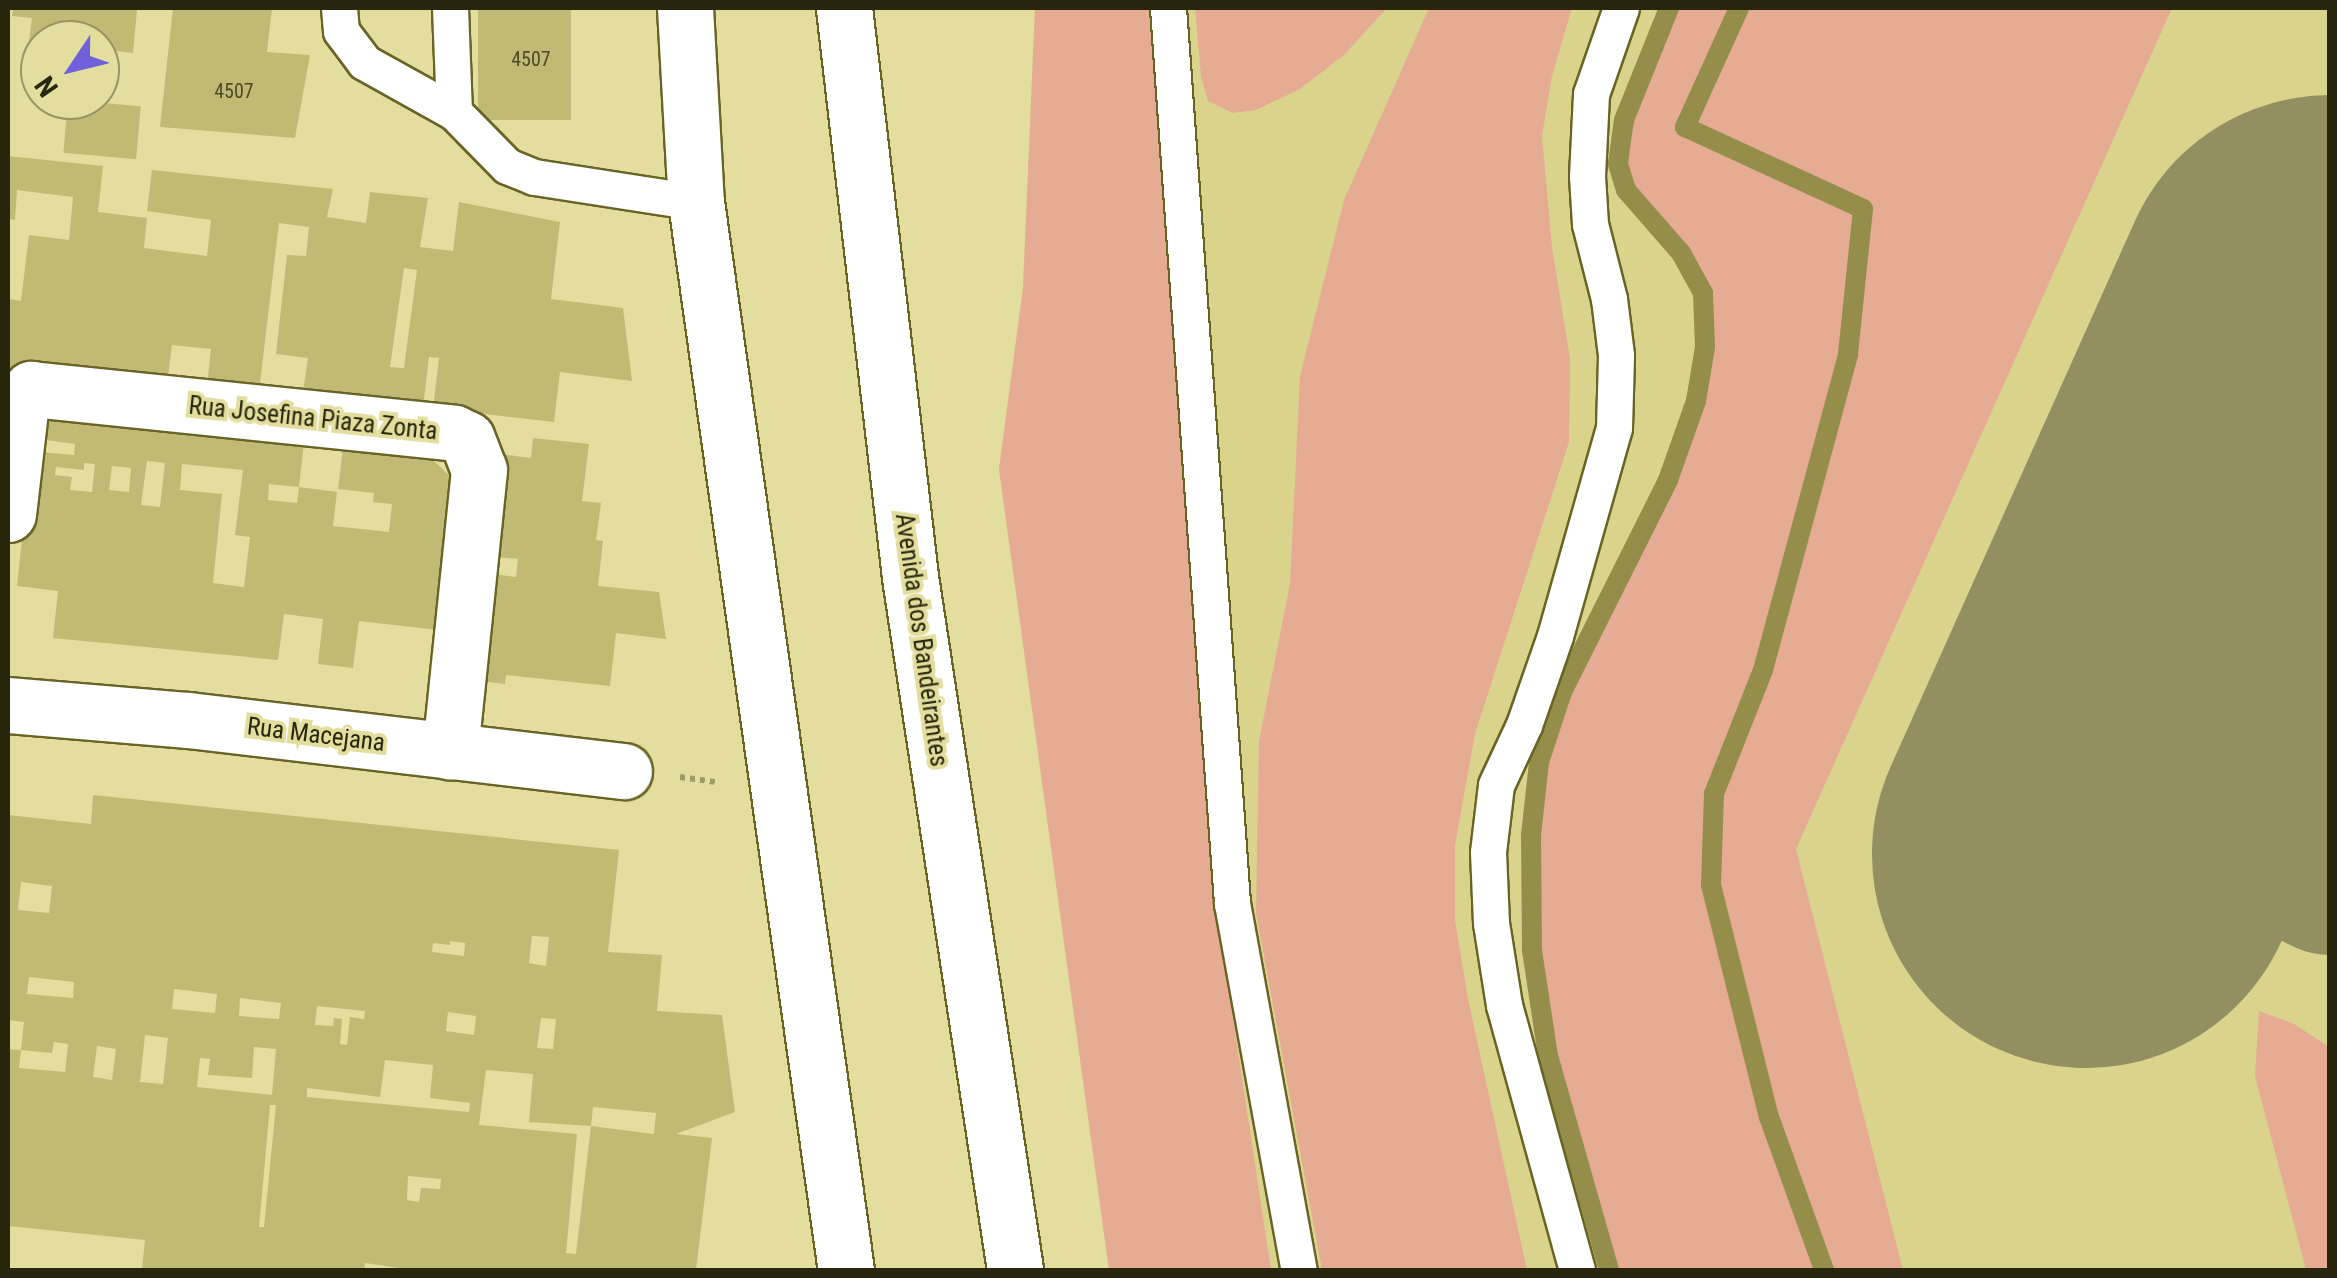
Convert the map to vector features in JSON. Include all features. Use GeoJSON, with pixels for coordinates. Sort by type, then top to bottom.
{"type":"FeatureCollection","features":[{"type":"Feature","properties":{"kind":"main road"},"geometry":{"type":"LineString","coordinates":[[685,8],[696,202],[846,1270]]}},
{"type":"Feature","properties":{"kind":"main road","name":"Avenida dos Bandeirantes"},"geometry":{"type":"LineString","coordinates":[[844,8],[910,577],[1014,1270]]}},
{"type":"Feature","properties":{"kind":"main road","name":"Rua Josefina Piaza Zonta"},"geometry":{"type":"LineString","coordinates":[[8,514],[21,401],[31,390],[454,434],[467,439],[479,470],[450,752]]}},
{"type":"Feature","properties":{"kind":"main road","name":"Rua Macejana"},"geometry":{"type":"LineString","coordinates":[[8,705],[188,720],[624,771]]}},
{"type":"Feature","properties":{"kind":"lane"},"geometry":{"type":"LineString","coordinates":[[339,8],[340,31],[364,62],[454,112],[507,166],[534,177],[696,202]]}},
{"type":"Feature","properties":{"kind":"lane"},"geometry":{"type":"LineString","coordinates":[[450,8],[454,112]]}},
{"type":"Feature","properties":{"kind":"lane"},"geometry":{"type":"LineString","coordinates":[[1168,8],[1232,903],[1299,1270]]}},
{"type":"Feature","properties":{"kind":"lane"},"geometry":{"type":"LineString","coordinates":[[1577,1270],[1504,1005],[1491,923],[1488,852],[1496,785],[1524,725],[1555,636],[1614,428],[1616,355],[1609,299],[1590,224],[1587,176],[1592,94],[1600,60],[1621,8]]}},
{"type":"Feature","properties":{"kind":"path"},"geometry":{"type":"LineString","coordinates":[[624,771],[779,790]]}},
{"type":"Feature","properties":{"kind":"shaded area"},"geometry":{"type":"Polygon","coordinates":[[[1035,8],[2329,8],[2329,1270],[1109,1270],[999,469],[1023,288],[1035,8]]]}},
{"type":"Feature","properties":{"kind":"shaded area"},"geometry":{"type":"Polygon","coordinates":[[[1035,8],[1150,8],[1216,906],[1271,1270],[1109,1270],[999,469],[1023,288],[1035,8]]]}},
{"type":"Feature","properties":{"kind":"shaded area"},"geometry":{"type":"Polygon","coordinates":[[[1195,8],[1387,8],[1344,55],[1300,89],[1256,110],[1233,113],[1208,101],[1201,76],[1195,8]]]}},
{"type":"Feature","properties":{"kind":"shaded area"},"geometry":{"type":"Polygon","coordinates":[[[1429,8],[1572,8],[1552,76],[1542,136],[1552,247],[1570,359],[1569,442],[1475,734],[1455,845],[1455,920],[1468,999],[1527,1270],[1322,1270],[1256,913],[1259,741],[1290,584],[1300,376],[1344,200],[1429,8]]]}},
{"type":"Feature","properties":{"kind":"shaded area"},"geometry":{"type":"Polygon","coordinates":[[[1674,8],[2172,8],[1796,849],[1903,1270],[1613,1270],[1552,1055],[1537,950],[1537,835],[1544,763],[1566,693],[1672,482],[1701,403],[1710,347],[1708,292],[1684,250],[1630,188],[1623,163],[1628,122],[1643,75],[1674,8]]]}},
{"type":"Feature","properties":{"kind":"shaded area"},"geometry":{"type":"Polygon","coordinates":[[[2259,1011],[2294,1024],[2329,1047],[2329,1270],[2306,1270],[2255,1076],[2259,1011]]]}},
{"type":"Feature","properties":{"kind":"building"},"geometry":{"type":"Polygon","coordinates":[[[13,8],[137,10],[133,53],[120,51],[120,20],[32,20],[12,16],[13,8]]]}},
{"type":"Feature","properties":{"kind":"building"},"geometry":{"type":"Polygon","coordinates":[[[173,8],[272,8],[267,52],[310,55],[295,138],[160,127],[173,8]]]}},
{"type":"Feature","properties":{"kind":"building"},"geometry":{"type":"Polygon","coordinates":[[[478,8],[571,8],[571,120],[478,120],[478,8]]]}},
{"type":"Feature","properties":{"kind":"building"},"geometry":{"type":"Polygon","coordinates":[[[120,105],[141,106],[136,159],[63,153],[66,120],[120,120],[120,105]]]}},
{"type":"Feature","properties":{"kind":"building"},"geometry":{"type":"Polygon","coordinates":[[[8,156],[103,166],[98,212],[147,218],[144,248],[207,256],[211,220],[147,211],[152,170],[333,189],[327,217],[366,223],[370,192],[428,198],[420,247],[453,251],[459,202],[560,222],[551,299],[623,308],[632,381],[560,372],[554,422],[433,408],[439,358],[429,357],[422,416],[301,404],[308,358],[276,354],[287,255],[306,256],[309,227],[279,223],[258,400],[206,395],[211,349],[172,345],[166,392],[8,378],[9,299],[21,301],[29,235],[69,240],[73,197],[17,190],[15,220],[8,219],[8,156]],[[404,268],[390,367],[404,368],[417,270],[404,268]]]}},
{"type":"Feature","properties":{"kind":"building"},"geometry":{"type":"Polygon","coordinates":[[[48,418],[304,443],[299,487],[337,492],[333,526],[389,532],[392,504],[373,502],[374,493],[338,489],[343,448],[434,461],[452,478],[438,630],[359,621],[353,668],[318,664],[323,619],[284,614],[278,660],[53,638],[58,591],[17,586],[30,463],[39,452],[74,455],[75,444],[46,440],[48,418]],[[147,461],[141,505],[160,507],[165,463],[147,461]],[[84,463],[84,470],[56,467],[55,475],[72,477],[70,490],[92,492],[95,464],[84,463]],[[182,464],[180,490],[222,494],[213,583],[244,587],[250,537],[235,535],[243,470],[182,464]],[[112,466],[109,490],[129,492],[131,468],[112,466]],[[269,484],[268,500],[297,503],[299,487],[269,484]]]}},
{"type":"Feature","properties":{"kind":"building"},"geometry":{"type":"Polygon","coordinates":[[[533,438],[589,444],[582,501],[601,503],[596,540],[603,541],[598,586],[659,592],[666,639],[616,633],[610,686],[506,675],[505,684],[472,680],[485,573],[516,577],[518,559],[487,556],[501,454],[531,458],[533,438]]]}},
{"type":"Feature","properties":{"kind":"building"},"geometry":{"type":"Polygon","coordinates":[[[93,795],[619,850],[608,952],[662,955],[657,1011],[722,1015],[735,1112],[676,1134],[712,1138],[696,1270],[413,1270],[365,1263],[364,1270],[142,1269],[145,1240],[8,1226],[8,1049],[21,1050],[24,1022],[8,1020],[8,815],[91,824],[93,795]],[[21,882],[18,910],[49,913],[52,886],[21,882]],[[532,936],[529,963],[546,966],[549,937],[532,936]],[[433,943],[432,952],[464,956],[465,943],[433,943]],[[29,977],[27,994],[73,998],[74,982],[29,977]],[[174,989],[172,1009],[215,1013],[217,994],[174,989]],[[240,998],[239,1016],[279,1019],[281,1003],[240,998]],[[317,1006],[315,1025],[333,1026],[334,1018],[342,1019],[340,1044],[347,1045],[350,1017],[364,1019],[365,1011],[317,1006]],[[448,1012],[446,1031],[474,1035],[476,1016],[448,1012]],[[541,1018],[537,1048],[553,1049],[556,1019],[541,1018]],[[145,1035],[140,1082],[163,1084],[168,1038],[145,1035]],[[54,1042],[52,1053],[21,1050],[19,1068],[65,1072],[68,1044],[54,1042]],[[97,1046],[93,1077],[112,1080],[116,1049],[97,1046]],[[254,1047],[252,1078],[208,1075],[210,1059],[200,1058],[197,1087],[272,1095],[276,1049],[254,1047]],[[385,1060],[380,1097],[307,1088],[307,1097],[469,1112],[470,1103],[430,1098],[433,1065],[385,1060]],[[486,1070],[479,1125],[577,1134],[566,1253],[576,1254],[591,1126],[529,1122],[533,1074],[486,1070]],[[270,1105],[259,1227],[264,1227],[276,1105],[270,1105]],[[593,1107],[591,1126],[654,1134],[656,1113],[593,1107]],[[408,1176],[407,1200],[419,1202],[421,1188],[440,1189],[441,1179],[408,1176]]]}},
{"type":"Feature","properties":{"kind":"waterway"},"geometry":{"type":"LineString","coordinates":[[1609,1270],[1548,1056],[1532,950],[1531,835],[1539,762],[1562,692],[1668,480],[1696,401],[1705,347],[1703,293],[1681,253],[1626,190],[1618,163],[1624,120],[1669,8]]}},
{"type":"Feature","properties":{"kind":"waterway"},"geometry":{"type":"LineString","coordinates":[[1739,8],[1685,127],[1863,209],[1848,355],[1763,670],[1714,794],[1711,885],[1769,1117],[1824,1270]]}},
{"type":"Feature","properties":{"kind":"taxiway"},"geometry":{"type":"LineString","coordinates":[[2301,379],[2280,527],[2282,584],[2298,661],[2330,722]]}},
{"type":"Feature","properties":{"kind":"taxiway"},"geometry":{"type":"LineString","coordinates":[[2121,776],[2281,844],[2330,870]]}},
{"type":"Feature","properties":{"kind":"runway"},"geometry":{"type":"LineString","coordinates":[[2086,854],[2330,309]]}}]}
